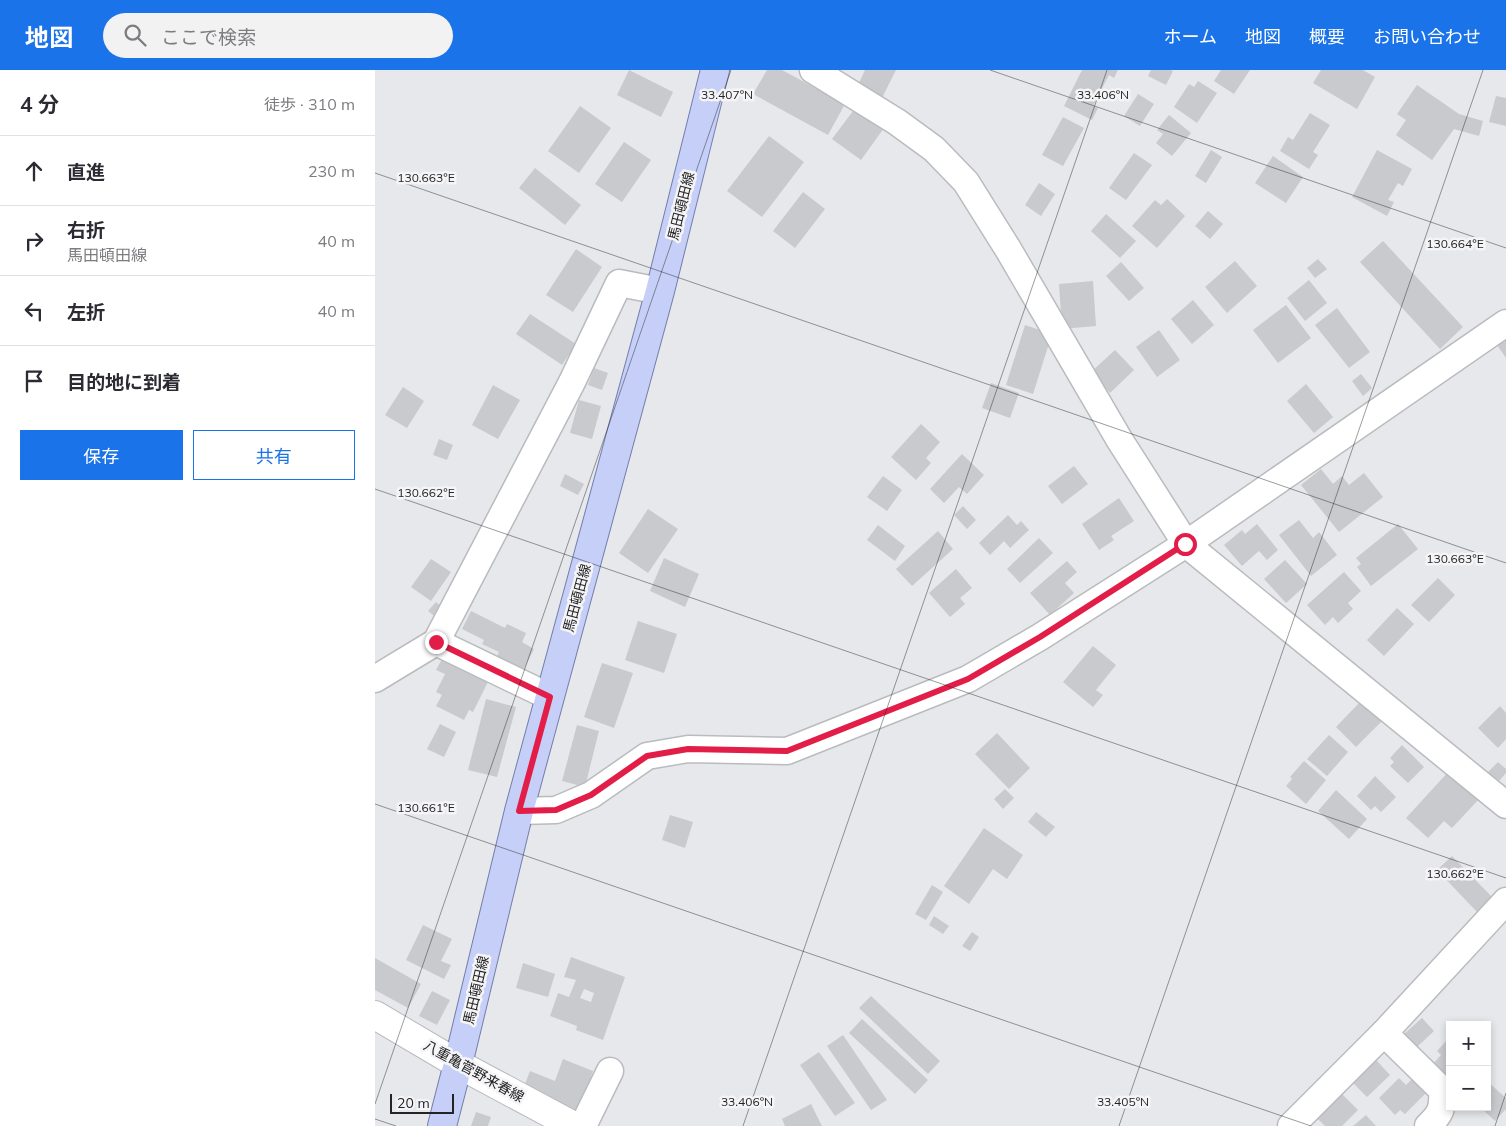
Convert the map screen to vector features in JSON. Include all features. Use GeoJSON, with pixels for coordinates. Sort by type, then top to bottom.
{"type":"FeatureCollection","features":[{"type":"Feature","properties":{"kind":"main road","name":"馬田頓田線"},"geometry":{"type":"LineString","coordinates":[[441,1126],[458,1064],[519,811],[660,291],[715,70]]}},
{"type":"Feature","properties":{"kind":"main road","name":"八重亀菅野来春線"},"geometry":{"type":"LineString","coordinates":[[375,1015],[458,1064],[574,1126]]}},
{"type":"Feature","properties":{"kind":"street"},"geometry":{"type":"LineString","coordinates":[[813,70],[897,122],[934,149],[966,182],[1013,258],[1119,439],[1185,544],[1506,805]]}},
{"type":"Feature","properties":{"kind":"street"},"geometry":{"type":"LineString","coordinates":[[375,679],[436,642],[572,382],[619,283],[660,291]]}},
{"type":"Feature","properties":{"kind":"street"},"geometry":{"type":"LineString","coordinates":[[519,811],[556,810],[574,803],[591,795],[647,756],[688,749],[787,751],[968,679],[1040,637],[1185,544],[1506,323]]}},
{"type":"Feature","properties":{"kind":"street"},"geometry":{"type":"LineString","coordinates":[[436,642],[550,697]]}},
{"type":"Feature","properties":{"kind":"street"},"geometry":{"type":"LineString","coordinates":[[1291,1126],[1384,1033],[1506,901]]}},
{"type":"Feature","properties":{"kind":"street"},"geometry":{"type":"LineString","coordinates":[[1384,1033],[1442,1090],[1443,1104],[1438,1116],[1428,1126]]}},
{"type":"Feature","properties":{"kind":"street"},"geometry":{"type":"LineString","coordinates":[[583,1126],[611,1071]]}},
{"type":"Feature","properties":{"kind":"building"},"geometry":{"type":"Polygon","coordinates":[[[629,70],[673,92],[661,117],[617,95],[629,70]]]}},
{"type":"Feature","properties":{"kind":"building"},"geometry":{"type":"Polygon","coordinates":[[[767,70],[782,70],[845,104],[828,135],[753,94],[767,70]]]}},
{"type":"Feature","properties":{"kind":"building"},"geometry":{"type":"Polygon","coordinates":[[[865,70],[896,70],[881,100],[865,91],[867,87],[859,83],[865,70]]]}},
{"type":"Feature","properties":{"kind":"building"},"geometry":{"type":"Polygon","coordinates":[[[1082,70],[1118,70],[1114,78],[1109,75],[1093,106],[1098,108],[1092,120],[1064,106],[1082,70]]]}},
{"type":"Feature","properties":{"kind":"building"},"geometry":{"type":"Polygon","coordinates":[[[1151,70],[1173,71],[1166,85],[1148,76],[1151,70]]]}},
{"type":"Feature","properties":{"kind":"building"},"geometry":{"type":"Polygon","coordinates":[[[1221,70],[1250,70],[1234,94],[1214,81],[1221,70]]]}},
{"type":"Feature","properties":{"kind":"building"},"geometry":{"type":"Polygon","coordinates":[[[1321,70],[1363,70],[1375,77],[1357,109],[1313,83],[1321,70]]]}},
{"type":"Feature","properties":{"kind":"building"},"geometry":{"type":"Polygon","coordinates":[[[1198,81],[1217,93],[1197,123],[1174,107],[1189,84],[1194,87],[1198,81]]]}},
{"type":"Feature","properties":{"kind":"building"},"geometry":{"type":"Polygon","coordinates":[[[1417,85],[1459,114],[1483,121],[1479,136],[1454,129],[1432,160],[1396,135],[1406,120],[1397,114],[1417,85]]]}},
{"type":"Feature","properties":{"kind":"building"},"geometry":{"type":"Polygon","coordinates":[[[1138,94],[1154,104],[1140,126],[1124,116],[1138,94]]]}},
{"type":"Feature","properties":{"kind":"building"},"geometry":{"type":"Polygon","coordinates":[[[1496,96],[1506,98],[1506,126],[1489,122],[1496,96]]]}},
{"type":"Feature","properties":{"kind":"building"},"geometry":{"type":"Polygon","coordinates":[[[580,106],[611,128],[579,173],[548,151],[580,106]]]}},
{"type":"Feature","properties":{"kind":"building"},"geometry":{"type":"Polygon","coordinates":[[[856,107],[884,128],[861,160],[832,139],[856,107]]]}},
{"type":"Feature","properties":{"kind":"building"},"geometry":{"type":"Polygon","coordinates":[[[1310,113],[1330,125],[1313,152],[1318,155],[1309,169],[1280,151],[1288,137],[1293,140],[1310,113]]]}},
{"type":"Feature","properties":{"kind":"building"},"geometry":{"type":"Polygon","coordinates":[[[1169,115],[1191,133],[1172,156],[1156,143],[1163,134],[1157,130],[1169,115]]]}},
{"type":"Feature","properties":{"kind":"building"},"geometry":{"type":"Polygon","coordinates":[[[1063,117],[1084,128],[1063,166],[1042,155],[1063,117]]]}},
{"type":"Feature","properties":{"kind":"building"},"geometry":{"type":"Polygon","coordinates":[[[769,136],[804,162],[762,217],[727,191],[769,136]]]}},
{"type":"Feature","properties":{"kind":"building"},"geometry":{"type":"Polygon","coordinates":[[[624,142],[651,160],[622,202],[595,184],[624,142]]]}},
{"type":"Feature","properties":{"kind":"building"},"geometry":{"type":"Polygon","coordinates":[[[1211,150],[1222,157],[1206,183],[1195,176],[1211,150]]]}},
{"type":"Feature","properties":{"kind":"building"},"geometry":{"type":"Polygon","coordinates":[[[1377,150],[1412,169],[1403,186],[1398,183],[1388,200],[1394,202],[1387,216],[1352,197],[1377,150]]]}},
{"type":"Feature","properties":{"kind":"building"},"geometry":{"type":"Polygon","coordinates":[[[1134,153],[1152,165],[1126,200],[1109,188],[1134,153]]]}},
{"type":"Feature","properties":{"kind":"building"},"geometry":{"type":"Polygon","coordinates":[[[1273,156],[1303,177],[1286,203],[1255,183],[1273,156]]]}},
{"type":"Feature","properties":{"kind":"building"},"geometry":{"type":"Polygon","coordinates":[[[535,168],[581,205],[565,225],[519,188],[535,168]]]}},
{"type":"Feature","properties":{"kind":"building"},"geometry":{"type":"Polygon","coordinates":[[[1039,183],[1055,194],[1041,216],[1025,205],[1039,183]]]}},
{"type":"Feature","properties":{"kind":"building"},"geometry":{"type":"Polygon","coordinates":[[[803,192],[825,209],[795,248],[773,231],[803,192]]]}},
{"type":"Feature","properties":{"kind":"building"},"geometry":{"type":"Polygon","coordinates":[[[1167,199],[1185,216],[1157,248],[1132,226],[1155,200],[1161,205],[1167,199]]]}},
{"type":"Feature","properties":{"kind":"building"},"geometry":{"type":"Polygon","coordinates":[[[1208,211],[1223,224],[1210,239],[1195,226],[1208,211]]]}},
{"type":"Feature","properties":{"kind":"building"},"geometry":{"type":"Polygon","coordinates":[[[1106,214],[1136,241],[1120,258],[1091,231],[1106,214]]]}},
{"type":"Feature","properties":{"kind":"building"},"geometry":{"type":"Polygon","coordinates":[[[1383,241],[1463,327],[1440,349],[1360,262],[1383,241]]]}},
{"type":"Feature","properties":{"kind":"building"},"geometry":{"type":"Polygon","coordinates":[[[576,249],[602,267],[573,312],[546,295],[576,249]]]}},
{"type":"Feature","properties":{"kind":"building"},"geometry":{"type":"Polygon","coordinates":[[[1318,259],[1327,269],[1315,278],[1307,268],[1318,259]]]}},
{"type":"Feature","properties":{"kind":"building"},"geometry":{"type":"Polygon","coordinates":[[[1235,261],[1257,286],[1227,313],[1205,287],[1235,261]]]}},
{"type":"Feature","properties":{"kind":"building"},"geometry":{"type":"Polygon","coordinates":[[[1121,262],[1144,288],[1129,301],[1106,276],[1121,262]]]}},
{"type":"Feature","properties":{"kind":"building"},"geometry":{"type":"Polygon","coordinates":[[[1309,280],[1327,303],[1305,321],[1287,298],[1309,280]]]}},
{"type":"Feature","properties":{"kind":"building"},"geometry":{"type":"Polygon","coordinates":[[[1093,281],[1096,326],[1062,329],[1059,284],[1093,281]]]}},
{"type":"Feature","properties":{"kind":"building"},"geometry":{"type":"Polygon","coordinates":[[[1193,300],[1214,325],[1192,344],[1171,319],[1193,300]]]}},
{"type":"Feature","properties":{"kind":"building"},"geometry":{"type":"Polygon","coordinates":[[[1286,305],[1311,338],[1278,363],[1253,330],[1286,305]]]}},
{"type":"Feature","properties":{"kind":"building"},"geometry":{"type":"Polygon","coordinates":[[[1337,308],[1370,352],[1349,368],[1315,325],[1337,308]]]}},
{"type":"Feature","properties":{"kind":"building"},"geometry":{"type":"Polygon","coordinates":[[[530,314],[576,344],[562,365],[516,334],[530,314]]]}},
{"type":"Feature","properties":{"kind":"building"},"geometry":{"type":"Polygon","coordinates":[[[1025,325],[1052,334],[1033,394],[1006,385],[1025,325]]]}},
{"type":"Feature","properties":{"kind":"building"},"geometry":{"type":"Polygon","coordinates":[[[1159,330],[1180,360],[1157,377],[1136,347],[1159,330]]]}},
{"type":"Feature","properties":{"kind":"building"},"geometry":{"type":"Polygon","coordinates":[[[1506,339],[1506,358],[1497,345],[1506,339]]]}},
{"type":"Feature","properties":{"kind":"building"},"geometry":{"type":"Polygon","coordinates":[[[1115,350],[1134,370],[1110,393],[1091,372],[1115,350]]]}},
{"type":"Feature","properties":{"kind":"building"},"geometry":{"type":"Polygon","coordinates":[[[594,368],[608,373],[602,390],[588,385],[594,368]]]}},
{"type":"Feature","properties":{"kind":"building"},"geometry":{"type":"Polygon","coordinates":[[[1361,374],[1372,388],[1363,396],[1352,381],[1361,374]]]}},
{"type":"Feature","properties":{"kind":"building"},"geometry":{"type":"Polygon","coordinates":[[[991,383],[1019,393],[1010,418],[982,408],[991,383]]]}},
{"type":"Feature","properties":{"kind":"building"},"geometry":{"type":"Polygon","coordinates":[[[1306,384],[1333,417],[1314,433],[1287,401],[1306,384]]]}},
{"type":"Feature","properties":{"kind":"building"},"geometry":{"type":"Polygon","coordinates":[[[493,385],[520,400],[498,439],[472,425],[493,385]]]}},
{"type":"Feature","properties":{"kind":"building"},"geometry":{"type":"Polygon","coordinates":[[[403,387],[424,401],[407,428],[385,415],[403,387]]]}},
{"type":"Feature","properties":{"kind":"building"},"geometry":{"type":"Polygon","coordinates":[[[579,400],[601,406],[592,439],[570,433],[579,400]]]}},
{"type":"Feature","properties":{"kind":"building"},"geometry":{"type":"Polygon","coordinates":[[[921,424],[940,442],[926,458],[931,463],[916,480],[891,457],[921,424]]]}},
{"type":"Feature","properties":{"kind":"building"},"geometry":{"type":"Polygon","coordinates":[[[439,439],[453,445],[447,460],[433,455],[439,439]]]}},
{"type":"Feature","properties":{"kind":"building"},"geometry":{"type":"Polygon","coordinates":[[[962,454],[984,475],[967,494],[959,487],[944,503],[930,489],[962,454]]]}},
{"type":"Feature","properties":{"kind":"building"},"geometry":{"type":"Polygon","coordinates":[[[1074,466],[1088,484],[1062,504],[1048,486],[1074,466]]]}},
{"type":"Feature","properties":{"kind":"building"},"geometry":{"type":"Polygon","coordinates":[[[1321,469],[1333,484],[1342,476],[1349,485],[1364,473],[1383,497],[1339,532],[1301,485],[1321,469]]]}},
{"type":"Feature","properties":{"kind":"building"},"geometry":{"type":"Polygon","coordinates":[[[565,474],[584,484],[578,495],[560,486],[565,474]]]}},
{"type":"Feature","properties":{"kind":"building"},"geometry":{"type":"Polygon","coordinates":[[[883,476],[902,490],[887,511],[867,497],[883,476]]]}},
{"type":"Feature","properties":{"kind":"building"},"geometry":{"type":"Polygon","coordinates":[[[1119,498],[1134,521],[1111,536],[1114,540],[1099,550],[1082,524],[1119,498]]]}},
{"type":"Feature","properties":{"kind":"building"},"geometry":{"type":"Polygon","coordinates":[[[963,506],[976,520],[967,529],[954,515],[963,506]]]}},
{"type":"Feature","properties":{"kind":"building"},"geometry":{"type":"Polygon","coordinates":[[[648,509],[678,529],[648,573],[619,553],[648,509]]]}},
{"type":"Feature","properties":{"kind":"building"},"geometry":{"type":"Polygon","coordinates":[[[1008,515],[1017,525],[1021,521],[1029,530],[1010,548],[1004,541],[990,555],[979,543],[1008,515]]]}},
{"type":"Feature","properties":{"kind":"building"},"geometry":{"type":"Polygon","coordinates":[[[1299,520],[1313,538],[1319,532],[1337,555],[1311,576],[1279,535],[1299,520]]]}},
{"type":"Feature","properties":{"kind":"building"},"geometry":{"type":"Polygon","coordinates":[[[1257,524],[1278,550],[1267,560],[1259,551],[1242,566],[1224,545],[1242,530],[1245,534],[1257,524]]]}},
{"type":"Feature","properties":{"kind":"building"},"geometry":{"type":"Polygon","coordinates":[[[1398,524],[1418,549],[1371,586],[1357,567],[1361,564],[1356,558],[1398,524]]]}},
{"type":"Feature","properties":{"kind":"building"},"geometry":{"type":"Polygon","coordinates":[[[878,525],[905,546],[895,561],[867,540],[878,525]]]}},
{"type":"Feature","properties":{"kind":"building"},"geometry":{"type":"Polygon","coordinates":[[[938,531],[953,549],[912,586],[896,569],[938,531]]]}},
{"type":"Feature","properties":{"kind":"building"},"geometry":{"type":"Polygon","coordinates":[[[1039,538],[1053,553],[1020,583],[1007,569],[1039,538]]]}},
{"type":"Feature","properties":{"kind":"building"},"geometry":{"type":"Polygon","coordinates":[[[664,558],[699,574],[685,607],[650,591],[664,558]]]}},
{"type":"Feature","properties":{"kind":"building"},"geometry":{"type":"Polygon","coordinates":[[[431,559],[451,572],[431,601],[411,587],[431,559]]]}},
{"type":"Feature","properties":{"kind":"building"},"geometry":{"type":"Polygon","coordinates":[[[1285,560],[1307,584],[1286,603],[1264,579],[1285,560]]]}},
{"type":"Feature","properties":{"kind":"building"},"geometry":{"type":"Polygon","coordinates":[[[1067,561],[1077,572],[1065,583],[1074,593],[1050,615],[1030,593],[1067,561]]]}},
{"type":"Feature","properties":{"kind":"building"},"geometry":{"type":"Polygon","coordinates":[[[956,569],[972,588],[960,598],[965,604],[950,617],[929,593],[956,569]]]}},
{"type":"Feature","properties":{"kind":"building"},"geometry":{"type":"Polygon","coordinates":[[[1344,572],[1361,591],[1348,603],[1353,609],[1338,623],[1333,617],[1325,625],[1307,605],[1344,572]]]}},
{"type":"Feature","properties":{"kind":"building"},"geometry":{"type":"Polygon","coordinates":[[[1438,578],[1455,595],[1429,622],[1411,605],[1438,578]]]}},
{"type":"Feature","properties":{"kind":"building"},"geometry":{"type":"Polygon","coordinates":[[[436,602],[447,612],[439,620],[428,611],[436,602]]]}},
{"type":"Feature","properties":{"kind":"building"},"geometry":{"type":"Polygon","coordinates":[[[1397,608],[1414,624],[1384,656],[1367,640],[1397,608]]]}},
{"type":"Feature","properties":{"kind":"building"},"geometry":{"type":"Polygon","coordinates":[[[471,611],[505,628],[507,624],[526,633],[522,642],[534,649],[523,671],[496,658],[499,652],[482,644],[484,640],[462,629],[471,611]]]}},
{"type":"Feature","properties":{"kind":"building"},"geometry":{"type":"Polygon","coordinates":[[[638,621],[677,634],[664,673],[625,660],[638,621]]]}},
{"type":"Feature","properties":{"kind":"building"},"geometry":{"type":"Polygon","coordinates":[[[1093,646],[1116,665],[1096,690],[1103,695],[1093,707],[1063,682],[1093,646]]]}},
{"type":"Feature","properties":{"kind":"building"},"geometry":{"type":"Polygon","coordinates":[[[442,659],[488,682],[473,712],[469,710],[464,720],[436,706],[442,695],[436,692],[445,674],[436,670],[442,659]]]}},
{"type":"Feature","properties":{"kind":"building"},"geometry":{"type":"Polygon","coordinates":[[[602,663],[633,673],[614,728],[584,717],[602,663]]]}},
{"type":"Feature","properties":{"kind":"building"},"geometry":{"type":"Polygon","coordinates":[[[486,699],[516,707],[497,777],[468,770],[486,699]]]}},
{"type":"Feature","properties":{"kind":"building"},"geometry":{"type":"Polygon","coordinates":[[[1361,701],[1382,721],[1356,747],[1336,727],[1361,701]]]}},
{"type":"Feature","properties":{"kind":"building"},"geometry":{"type":"Polygon","coordinates":[[[1500,706],[1506,713],[1506,739],[1498,748],[1478,728],[1500,706]]]}},
{"type":"Feature","properties":{"kind":"building"},"geometry":{"type":"Polygon","coordinates":[[[440,724],[456,732],[444,757],[427,749],[440,724]]]}},
{"type":"Feature","properties":{"kind":"building"},"geometry":{"type":"Polygon","coordinates":[[[577,725],[599,731],[585,787],[562,781],[577,725]]]}},
{"type":"Feature","properties":{"kind":"building"},"geometry":{"type":"Polygon","coordinates":[[[997,733],[1030,768],[1009,789],[975,754],[997,733]]]}},
{"type":"Feature","properties":{"kind":"building"},"geometry":{"type":"Polygon","coordinates":[[[1329,735],[1348,752],[1327,776],[1307,759],[1329,735]]]}},
{"type":"Feature","properties":{"kind":"building"},"geometry":{"type":"Polygon","coordinates":[[[1402,745],[1424,767],[1408,783],[1390,766],[1394,762],[1390,758],[1402,745]]]}},
{"type":"Feature","properties":{"kind":"building"},"geometry":{"type":"Polygon","coordinates":[[[1304,761],[1326,780],[1306,804],[1286,786],[1292,779],[1290,777],[1304,761]]]}},
{"type":"Feature","properties":{"kind":"building"},"geometry":{"type":"Polygon","coordinates":[[[1498,762],[1506,769],[1506,773],[1498,782],[1488,772],[1498,762]]]}},
{"type":"Feature","properties":{"kind":"building"},"geometry":{"type":"Polygon","coordinates":[[[1450,770],[1480,798],[1452,828],[1444,821],[1428,838],[1406,818],[1450,770]]]}},
{"type":"Feature","properties":{"kind":"building"},"geometry":{"type":"Polygon","coordinates":[[[1375,776],[1396,797],[1381,812],[1375,806],[1371,810],[1357,796],[1375,776]]]}},
{"type":"Feature","properties":{"kind":"building"},"geometry":{"type":"Polygon","coordinates":[[[1005,789],[1014,798],[1003,809],[994,799],[1005,789]]]}},
{"type":"Feature","properties":{"kind":"building"},"geometry":{"type":"Polygon","coordinates":[[[1336,790],[1367,819],[1349,839],[1318,811],[1336,790]]]}},
{"type":"Feature","properties":{"kind":"building"},"geometry":{"type":"Polygon","coordinates":[[[1036,812],[1055,827],[1046,837],[1028,822],[1036,812]]]}},
{"type":"Feature","properties":{"kind":"building"},"geometry":{"type":"Polygon","coordinates":[[[670,815],[693,822],[685,848],[662,840],[670,815]]]}},
{"type":"Feature","properties":{"kind":"building"},"geometry":{"type":"Polygon","coordinates":[[[984,828],[1023,855],[1007,879],[993,869],[969,904],[944,886],[984,828]]]}},
{"type":"Feature","properties":{"kind":"building"},"geometry":{"type":"Polygon","coordinates":[[[1452,856],[1492,897],[1477,912],[1437,870],[1452,856]]]}},
{"type":"Feature","properties":{"kind":"building"},"geometry":{"type":"Polygon","coordinates":[[[932,885],[943,892],[926,920],[915,914],[932,885]]]}},
{"type":"Feature","properties":{"kind":"building"},"geometry":{"type":"Polygon","coordinates":[[[934,916],[949,926],[943,934],[929,925],[934,916]]]}},
{"type":"Feature","properties":{"kind":"building"},"geometry":{"type":"Polygon","coordinates":[[[423,925],[452,939],[441,961],[451,965],[444,979],[406,960],[423,925]]]}},
{"type":"Feature","properties":{"kind":"building"},"geometry":{"type":"Polygon","coordinates":[[[972,932],[979,937],[970,951],[962,946],[972,932]]]}},
{"type":"Feature","properties":{"kind":"building"},"geometry":{"type":"Polygon","coordinates":[[[571,957],[625,977],[603,1040],[576,1030],[577,1026],[550,1016],[558,993],[569,997],[576,980],[564,977],[571,957]],[[584,989],[580,998],[591,1002],[594,993],[584,989]]]}},
{"type":"Feature","properties":{"kind":"building"},"geometry":{"type":"Polygon","coordinates":[[[375,958],[421,984],[408,1008],[375,990],[375,958]]]}},
{"type":"Feature","properties":{"kind":"building"},"geometry":{"type":"Polygon","coordinates":[[[523,963],[555,974],[548,997],[516,988],[523,963]]]}},
{"type":"Feature","properties":{"kind":"building"},"geometry":{"type":"Polygon","coordinates":[[[432,991],[450,1000],[437,1025],[419,1016],[432,991]]]}},
{"type":"Feature","properties":{"kind":"building"},"geometry":{"type":"Polygon","coordinates":[[[871,996],[940,1061],[928,1074],[859,1008],[871,996]]]}},
{"type":"Feature","properties":{"kind":"building"},"geometry":{"type":"Polygon","coordinates":[[[1422,1018],[1434,1031],[1417,1047],[1404,1034],[1422,1018]]]}},
{"type":"Feature","properties":{"kind":"building"},"geometry":{"type":"Polygon","coordinates":[[[862,1019],[928,1080],[915,1094],[849,1033],[862,1019]]]}},
{"type":"Feature","properties":{"kind":"building"},"geometry":{"type":"Polygon","coordinates":[[[843,1035],[887,1100],[871,1110],[827,1046],[843,1035]]]}},
{"type":"Feature","properties":{"kind":"building"},"geometry":{"type":"Polygon","coordinates":[[[1446,1041],[1446,1077],[1432,1065],[1441,1055],[1437,1051],[1446,1041]]]}},
{"type":"Feature","properties":{"kind":"building"},"geometry":{"type":"Polygon","coordinates":[[[819,1052],[855,1103],[835,1116],[800,1065],[819,1052]]]}},
{"type":"Feature","properties":{"kind":"building"},"geometry":{"type":"Polygon","coordinates":[[[563,1059],[593,1071],[578,1111],[523,1089],[530,1071],[555,1081],[563,1059]]]}},
{"type":"Feature","properties":{"kind":"building"},"geometry":{"type":"Polygon","coordinates":[[[1376,1060],[1390,1075],[1367,1097],[1353,1083],[1376,1060]]]}},
{"type":"Feature","properties":{"kind":"building"},"geometry":{"type":"Polygon","coordinates":[[[1399,1078],[1406,1085],[1413,1078],[1427,1092],[1405,1114],[1400,1110],[1395,1115],[1379,1098],[1399,1078]]]}},
{"type":"Feature","properties":{"kind":"building"},"geometry":{"type":"Polygon","coordinates":[[[1491,1085],[1506,1098],[1506,1109],[1495,1121],[1484,1111],[1491,1111],[1491,1085]]]}},
{"type":"Feature","properties":{"kind":"building"},"geometry":{"type":"Polygon","coordinates":[[[1342,1094],[1358,1110],[1342,1126],[1325,1126],[1317,1118],[1342,1094]]]}},
{"type":"Feature","properties":{"kind":"building"},"geometry":{"type":"Polygon","coordinates":[[[811,1104],[822,1126],[785,1126],[782,1119],[811,1104]]]}},
{"type":"Feature","properties":{"kind":"building"},"geometry":{"type":"Polygon","coordinates":[[[476,1112],[491,1117],[488,1126],[471,1126],[476,1112]]]}},
{"type":"Feature","properties":{"kind":"building"},"geometry":{"type":"Polygon","coordinates":[[[1366,1115],[1376,1126],[1353,1126],[1366,1115]]]}},
{"type":"Feature","properties":{"kind":"route"},"geometry":{"type":"LineString","coordinates":[[436,642],[550,697],[519,811],[556,810],[591,795],[647,756],[688,749],[787,751],[968,679],[1040,637],[1185,544]]}}]}
